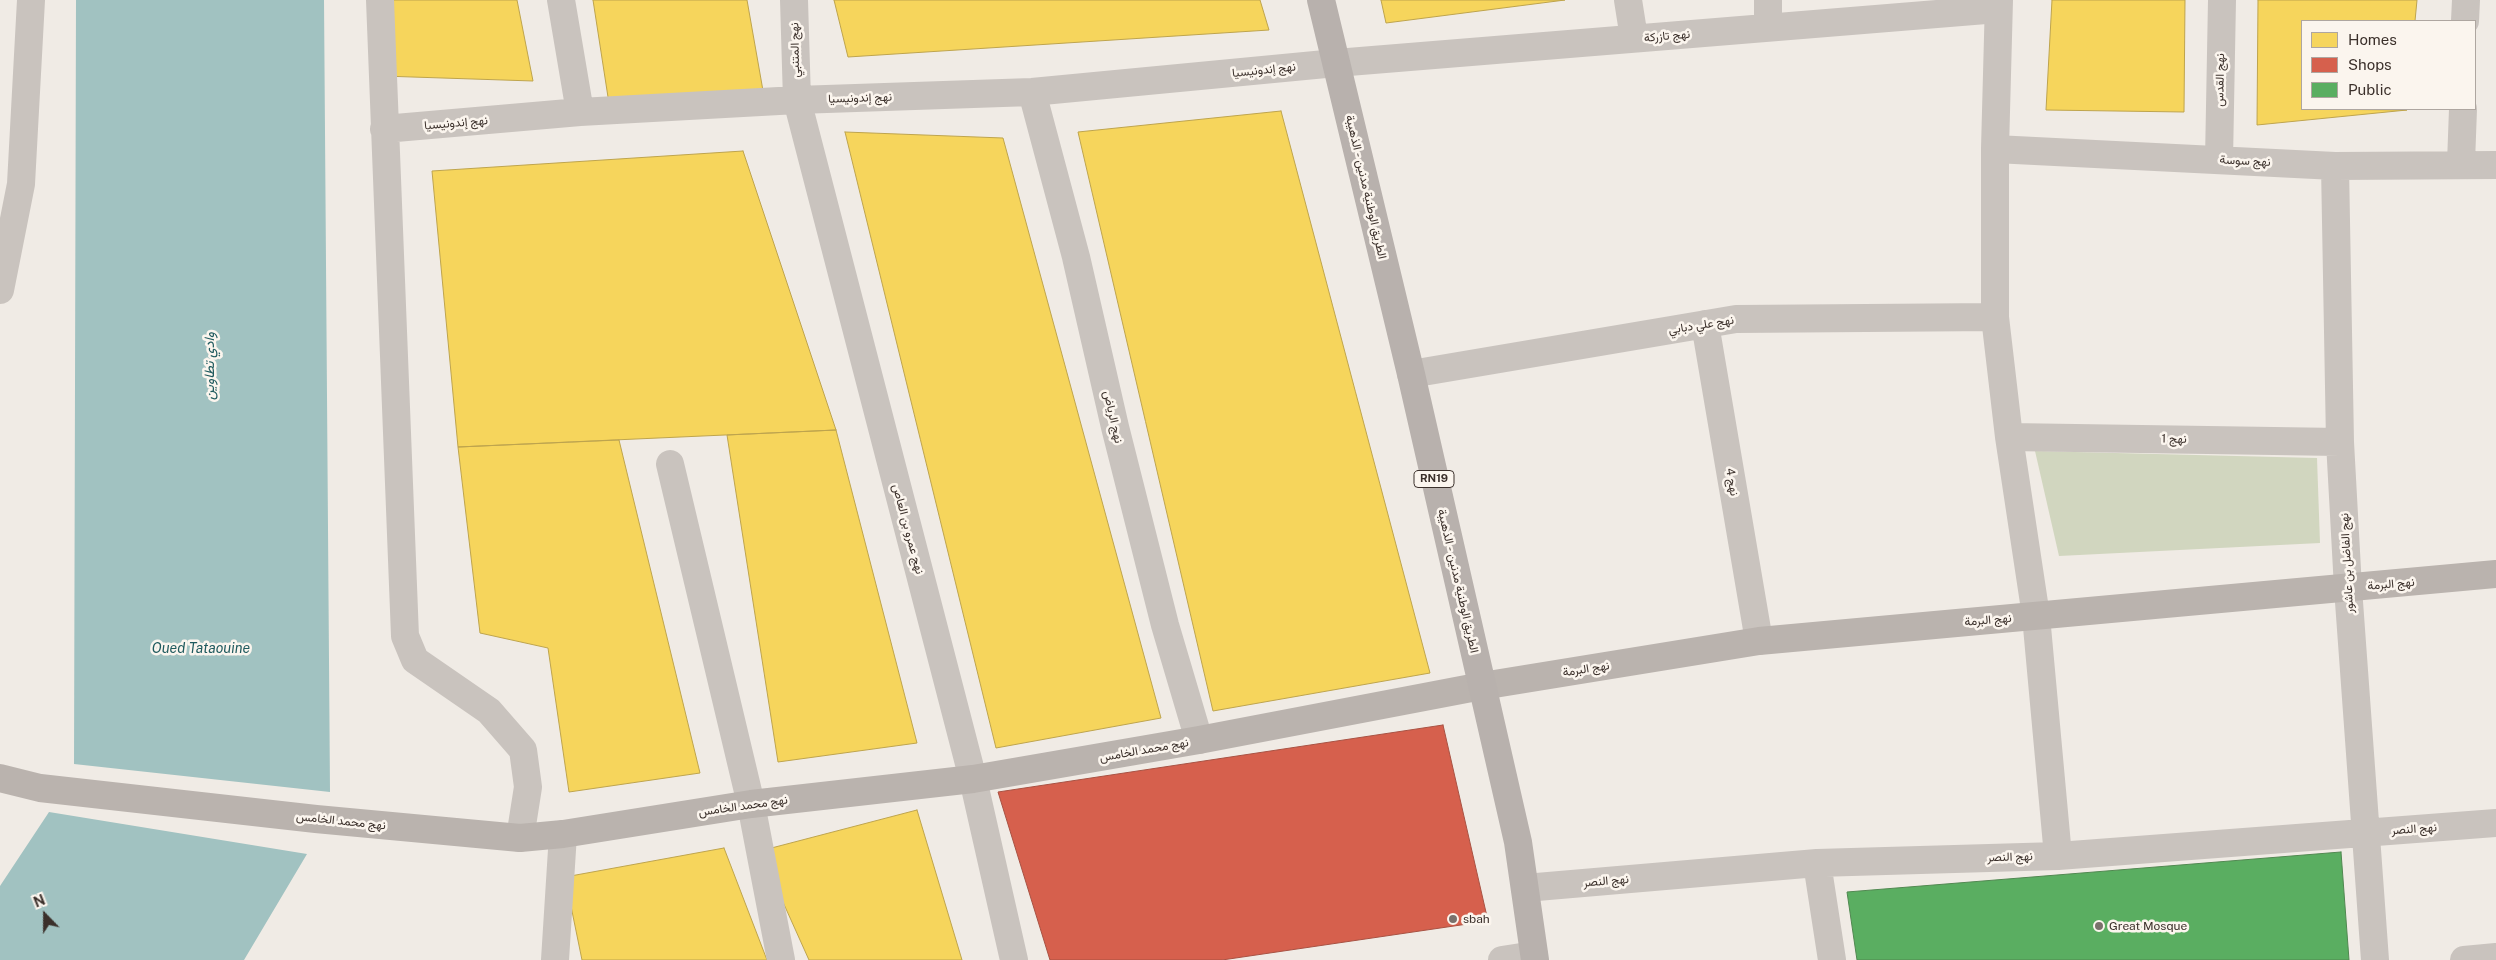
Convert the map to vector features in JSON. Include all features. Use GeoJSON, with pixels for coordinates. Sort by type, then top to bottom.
{"type":"FeatureCollection","features":[{"type":"Feature","properties":{"kind":"main road","name":"الطريق الوطنية مدنين - الذهيبة"},"geometry":{"type":"LineString","coordinates":[[1321,0],[1411,374],[1518,842],[1535,957]]}},
{"type":"Feature","properties":{"kind":"street"},"geometry":{"type":"LineString","coordinates":[[0,290],[21,184],[31,0]]}},
{"type":"Feature","properties":{"kind":"street"},"geometry":{"type":"LineString","coordinates":[[380,0],[405,636],[415,660],[489,711],[523,750],[528,787],[520,838]]}},
{"type":"Feature","properties":{"kind":"street"},"geometry":{"type":"LineString","coordinates":[[561,0],[580,112]]}},
{"type":"Feature","properties":{"kind":"street","name":"نهج المتنبي"},"geometry":{"type":"LineString","coordinates":[[794,0],[796,100]]}},
{"type":"Feature","properties":{"kind":"street"},"geometry":{"type":"LineString","coordinates":[[1628,0],[1634,38]]}},
{"type":"Feature","properties":{"kind":"street"},"geometry":{"type":"LineString","coordinates":[[1768,0],[1768,28]]}},
{"type":"Feature","properties":{"kind":"street","name":"نهج القدس"},"geometry":{"type":"LineString","coordinates":[[2219,160],[2222,0]]}},
{"type":"Feature","properties":{"kind":"street"},"geometry":{"type":"LineString","coordinates":[[2465,20],[2466,0]]}},
{"type":"Feature","properties":{"kind":"street"},"geometry":{"type":"LineString","coordinates":[[1999,4],[1994,149],[1995,317],[2008,437],[2036,616],[2058,856]]}},
{"type":"Feature","properties":{"kind":"street","name":"نهج تازركة"},"geometry":{"type":"LineString","coordinates":[[1336,63],[1768,28],[1999,4]]}},
{"type":"Feature","properties":{"kind":"street","name":"نهج إندونيسيا"},"geometry":{"type":"LineString","coordinates":[[384,129],[580,112],[796,100],[1032,92],[1336,63]]}},
{"type":"Feature","properties":{"kind":"street","name":"نهج الرياض"},"geometry":{"type":"LineString","coordinates":[[1032,92],[1076,256],[1115,427],[1165,625],[1199,740]]}},
{"type":"Feature","properties":{"kind":"street","name":"نهج عمرو بن العاص"},"geometry":{"type":"LineString","coordinates":[[796,100],[973,779],[1014,960]]}},
{"type":"Feature","properties":{"kind":"street"},"geometry":{"type":"LineString","coordinates":[[2461,163],[2463,110]]}},
{"type":"Feature","properties":{"kind":"street","name":"نهج سوسة"},"geometry":{"type":"LineString","coordinates":[[1994,149],[2335,166],[2461,163],[2496,165]]}},
{"type":"Feature","properties":{"kind":"street","name":"نهج الفاضل بن عاشور"},"geometry":{"type":"LineString","coordinates":[[2335,166],[2340,442],[2348,588],[2375,960]]}},
{"type":"Feature","properties":{"kind":"street","name":"نهج علي دبابي"},"geometry":{"type":"LineString","coordinates":[[1411,374],[1736,320],[1995,317]]}},
{"type":"Feature","properties":{"kind":"street","name":"نهج 4"},"geometry":{"type":"LineString","coordinates":[[1705,324],[1759,641]]}},
{"type":"Feature","properties":{"kind":"street","name":"نهج 1"},"geometry":{"type":"LineString","coordinates":[[2008,437],[2340,442]]}},
{"type":"Feature","properties":{"kind":"street"},"geometry":{"type":"LineString","coordinates":[[670,464],[751,804],[781,960]]}},
{"type":"Feature","properties":{"kind":"street","name":"نهج البرمة"},"geometry":{"type":"LineString","coordinates":[[1482,686],[1759,641],[2496,574]]}},
{"type":"Feature","properties":{"kind":"street","name":"نهج محمد الخامس"},"geometry":{"type":"LineString","coordinates":[[0,778],[40,788],[316,819],[520,838],[563,834],[751,804],[973,779],[1199,740],[1482,686]]}},
{"type":"Feature","properties":{"kind":"street","name":"نهج النصر"},"geometry":{"type":"LineString","coordinates":[[1525,888],[1817,863],[2058,856],[2496,823]]}},
{"type":"Feature","properties":{"kind":"street"},"geometry":{"type":"LineString","coordinates":[[555,960],[563,834]]}},
{"type":"Feature","properties":{"kind":"street"},"geometry":{"type":"LineString","coordinates":[[1817,863],[1832,960]]}},
{"type":"Feature","properties":{"kind":"street"},"geometry":{"type":"LineString","coordinates":[[1502,960],[1535,957]]}},
{"type":"Feature","properties":{"kind":"street"},"geometry":{"type":"LineString","coordinates":[[2464,960],[2496,958]]}},
{"type":"Feature","properties":{"kind":"green space"},"geometry":{"type":"Polygon","coordinates":[[[2035,451],[2317,458],[2320,543],[2059,556],[2035,451]]]}},
{"type":"Feature","properties":{"kind":"water","name":"Oued Tataouine"},"geometry":{"type":"Polygon","coordinates":[[[76,0],[324,0],[330,792],[74,764],[76,0]]]}},
{"type":"Feature","properties":{"kind":"water"},"geometry":{"type":"Polygon","coordinates":[[[49,812],[307,854],[244,960],[0,960],[0,886],[49,812]]]}},
{"type":"Feature","properties":{"kind":"building: Homes"},"geometry":{"type":"Polygon","coordinates":[[[388,0],[517,0],[533,81],[382,76],[388,0]]]}},
{"type":"Feature","properties":{"kind":"building: Homes"},"geometry":{"type":"Polygon","coordinates":[[[593,0],[747,0],[765,102],[610,110],[593,0]]]}},
{"type":"Feature","properties":{"kind":"building: Homes"},"geometry":{"type":"Polygon","coordinates":[[[834,0],[1260,0],[1269,30],[848,57],[834,0]]]}},
{"type":"Feature","properties":{"kind":"building: Homes"},"geometry":{"type":"Polygon","coordinates":[[[1381,0],[1565,0],[1386,23],[1381,0]]]}},
{"type":"Feature","properties":{"kind":"building: Homes"},"geometry":{"type":"Polygon","coordinates":[[[2052,0],[2185,0],[2184,112],[2046,110],[2052,0]]]}},
{"type":"Feature","properties":{"kind":"building: Homes"},"geometry":{"type":"Polygon","coordinates":[[[2258,0],[2417,0],[2415,20],[2301,20],[2301,110],[2407,110],[2257,125],[2258,0]]]}},
{"type":"Feature","properties":{"kind":"building: Homes"},"geometry":{"type":"Polygon","coordinates":[[[1281,111],[1430,673],[1213,711],[1078,132],[1281,111]]]}},
{"type":"Feature","properties":{"kind":"building: Homes"},"geometry":{"type":"Polygon","coordinates":[[[845,132],[1003,138],[1161,718],[996,748],[845,132]]]}},
{"type":"Feature","properties":{"kind":"building: Homes"},"geometry":{"type":"Polygon","coordinates":[[[743,151],[836,430],[458,447],[432,171],[743,151]]]}},
{"type":"Feature","properties":{"kind":"building: Homes"},"geometry":{"type":"Polygon","coordinates":[[[836,430],[917,743],[778,762],[727,435],[836,430]]]}},
{"type":"Feature","properties":{"kind":"building: Homes"},"geometry":{"type":"Polygon","coordinates":[[[619,440],[700,773],[569,792],[548,648],[480,633],[458,447],[619,440]]]}},
{"type":"Feature","properties":{"kind":"building: Homes"},"geometry":{"type":"Polygon","coordinates":[[[917,810],[962,960],[809,960],[760,851],[917,810]]]}},
{"type":"Feature","properties":{"kind":"building: Homes"},"geometry":{"type":"Polygon","coordinates":[[[724,848],[767,960],[582,960],[565,877],[724,848]]]}},
{"type":"Feature","properties":{"kind":"building: Shops"},"geometry":{"type":"Polygon","coordinates":[[[1443,725],[1488,921],[1222,960],[1050,960],[998,792],[1443,725]]]}},
{"type":"Feature","properties":{"kind":"building: Public","name":"Great Mosque"},"geometry":{"type":"Polygon","coordinates":[[[2341,852],[2349,960],[1857,960],[1847,892],[2341,852]]]}},
{"type":"Feature","properties":{"kind":"place","name":"sbah"},"geometry":{"type":"Point","coordinates":[1453,919]}},
{"type":"Feature","properties":{"kind":"place","name":"Great Mosque"},"geometry":{"type":"Point","coordinates":[2099,926]}},
{"type":"Feature","properties":{"kind":"water label","name":"وادي تطاوين"},"geometry":{"type":"Point","coordinates":[210,366]}}]}
